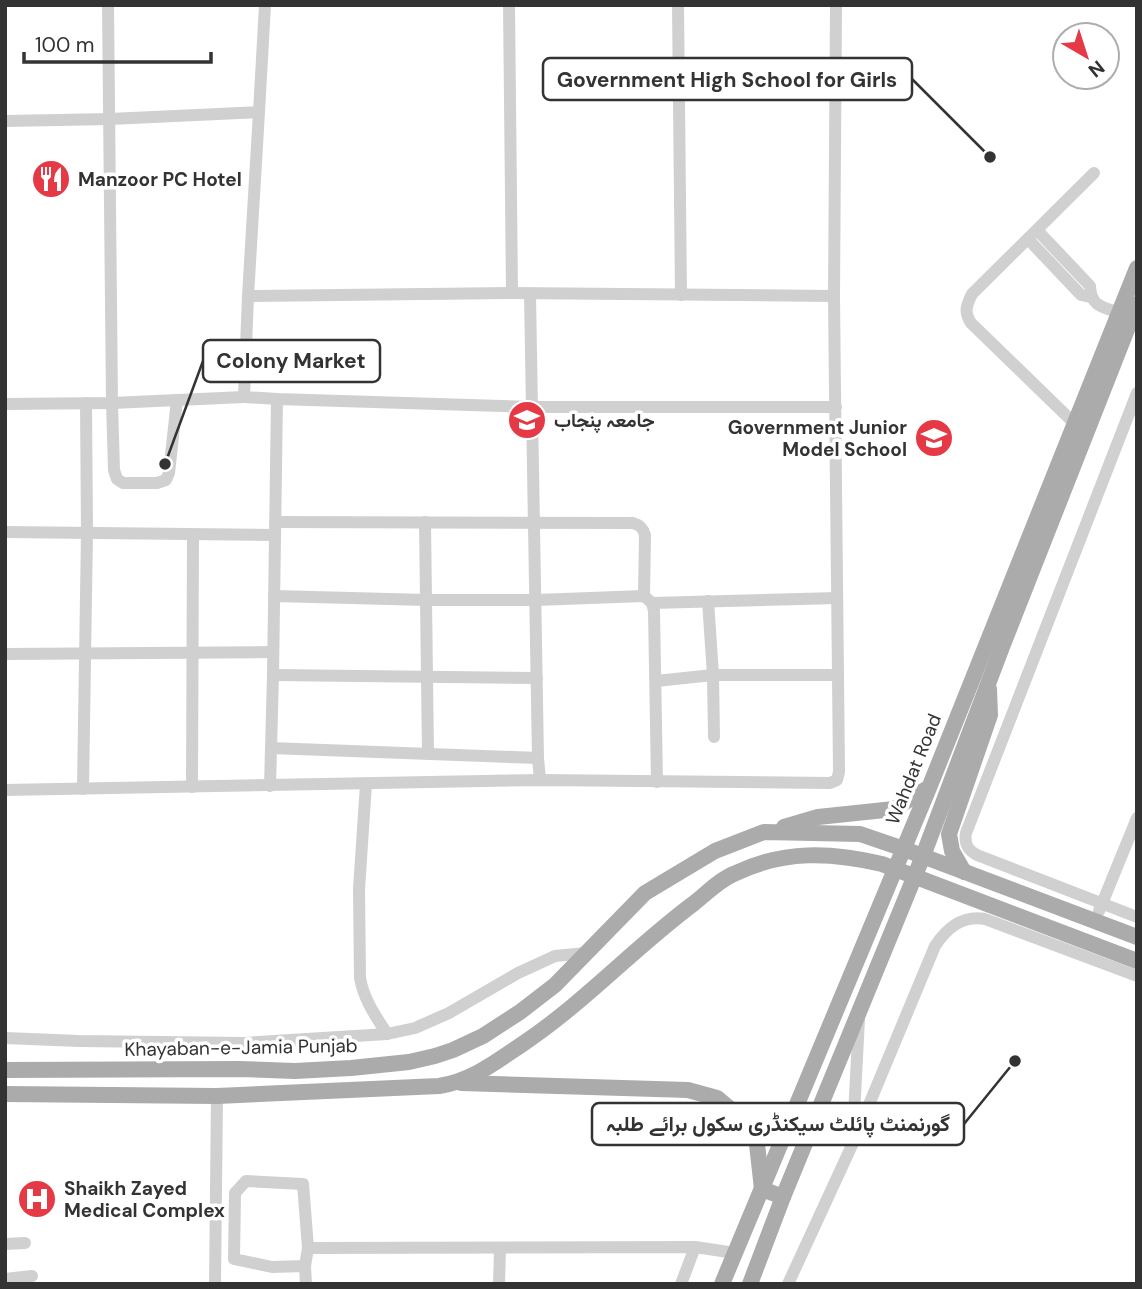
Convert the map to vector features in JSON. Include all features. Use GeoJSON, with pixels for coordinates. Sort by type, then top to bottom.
{"type":"FeatureCollection","features":[{"type":"Feature","properties":{"kind":"main road","name":"Wahdat Road"},"geometry":{"type":"LineString","coordinates":[[750,1284],[923,856],[989,683],[1137,268]]}},
{"type":"Feature","properties":{"kind":"main road","name":"Wahdat Road"},"geometry":{"type":"LineString","coordinates":[[722,1284],[1082,425],[1137,304]]}},
{"type":"Feature","properties":{"kind":"main road"},"geometry":{"type":"LineString","coordinates":[[964,873],[952,851],[949,834],[990,715],[989,683]]}},
{"type":"Feature","properties":{"kind":"main road"},"geometry":{"type":"LineString","coordinates":[[764,832],[818,817],[894,809],[929,788]]}},
{"type":"Feature","properties":{"kind":"main road","name":"Khayaban-e-Jamia Punjab"},"geometry":{"type":"LineString","coordinates":[[5,1070],[295,1071],[409,1062],[435,1056],[483,1036],[555,985],[645,892],[715,851],[764,832],[860,834],[1137,937]]}},
{"type":"Feature","properties":{"kind":"main road"},"geometry":{"type":"LineString","coordinates":[[447,1084],[473,1076],[567,1012],[670,921],[734,873],[796,856],[847,856],[896,869],[1028,928],[1137,961]]}},
{"type":"Feature","properties":{"kind":"main road"},"geometry":{"type":"LineString","coordinates":[[435,1056],[447,1084]]}},
{"type":"Feature","properties":{"kind":"main road"},"geometry":{"type":"LineString","coordinates":[[5,1094],[217,1096],[447,1084],[688,1090],[717,1098],[742,1119],[757,1144],[762,1189],[783,1197]]}},
{"type":"Feature","properties":{"kind":"street"},"geometry":{"type":"LineString","coordinates":[[108,5],[112,403],[114,470],[117,479],[122,483],[157,483],[166,480],[177,400]]}},
{"type":"Feature","properties":{"kind":"street"},"geometry":{"type":"LineString","coordinates":[[244,397],[265,5]]}},
{"type":"Feature","properties":{"kind":"street"},"geometry":{"type":"LineString","coordinates":[[509,5],[512,293]]}},
{"type":"Feature","properties":{"kind":"street"},"geometry":{"type":"LineString","coordinates":[[678,5],[681,295]]}},
{"type":"Feature","properties":{"kind":"street"},"geometry":{"type":"LineString","coordinates":[[5,790],[540,780],[830,783],[837,780],[834,296],[836,5]]}},
{"type":"Feature","properties":{"kind":"street"},"geometry":{"type":"LineString","coordinates":[[5,121],[259,112]]}},
{"type":"Feature","properties":{"kind":"street"},"geometry":{"type":"LineString","coordinates":[[1082,425],[971,323],[966,309],[972,294],[1094,173]]}},
{"type":"Feature","properties":{"kind":"street"},"geometry":{"type":"LineString","coordinates":[[1033,234],[1090,286],[1090,297],[1099,305],[1119,313]]}},
{"type":"Feature","properties":{"kind":"street"},"geometry":{"type":"LineString","coordinates":[[248,296],[512,293],[834,296]]}},
{"type":"Feature","properties":{"kind":"street"},"geometry":{"type":"LineString","coordinates":[[530,294],[540,780]]}},
{"type":"Feature","properties":{"kind":"street"},"geometry":{"type":"LineString","coordinates":[[1137,393],[965,841],[967,847],[977,855],[1137,916]]}},
{"type":"Feature","properties":{"kind":"street"},"geometry":{"type":"LineString","coordinates":[[5,404],[112,403],[244,397],[533,407],[836,407]]}},
{"type":"Feature","properties":{"kind":"street"},"geometry":{"type":"LineString","coordinates":[[270,786],[276,400]]}},
{"type":"Feature","properties":{"kind":"street"},"geometry":{"type":"LineString","coordinates":[[83,789],[88,532],[86,403]]}},
{"type":"Feature","properties":{"kind":"street"},"geometry":{"type":"LineString","coordinates":[[425,522],[428,754]]}},
{"type":"Feature","properties":{"kind":"street"},"geometry":{"type":"LineString","coordinates":[[5,532],[193,535],[425,522],[639,525],[645,535],[648,600],[654,611],[657,782]]}},
{"type":"Feature","properties":{"kind":"street"},"geometry":{"type":"LineString","coordinates":[[192,787],[193,535]]}},
{"type":"Feature","properties":{"kind":"street"},"geometry":{"type":"LineString","coordinates":[[274,596],[427,600],[708,601],[837,598]]}},
{"type":"Feature","properties":{"kind":"street"},"geometry":{"type":"LineString","coordinates":[[708,601],[714,737]]}},
{"type":"Feature","properties":{"kind":"street"},"geometry":{"type":"LineString","coordinates":[[5,654],[273,652]]}},
{"type":"Feature","properties":{"kind":"street"},"geometry":{"type":"LineString","coordinates":[[273,675],[537,678]]}},
{"type":"Feature","properties":{"kind":"street"},"geometry":{"type":"LineString","coordinates":[[656,681],[713,675],[838,675]]}},
{"type":"Feature","properties":{"kind":"street"},"geometry":{"type":"LineString","coordinates":[[271,748],[538,758]]}},
{"type":"Feature","properties":{"kind":"street"},"geometry":{"type":"LineString","coordinates":[[366,784],[359,889],[360,978],[367,1003],[387,1034]]}},
{"type":"Feature","properties":{"kind":"street"},"geometry":{"type":"LineString","coordinates":[[1095,921],[1137,818]]}},
{"type":"Feature","properties":{"kind":"street"},"geometry":{"type":"LineString","coordinates":[[788,1284],[853,1143],[935,946],[951,926],[961,920],[975,917],[1028,928],[1137,976]]}},
{"type":"Feature","properties":{"kind":"street"},"geometry":{"type":"LineString","coordinates":[[5,1038],[243,1043],[387,1034],[415,1028],[449,1013],[555,956],[586,953]]}},
{"type":"Feature","properties":{"kind":"street"},"geometry":{"type":"LineString","coordinates":[[853,1143],[860,1012]]}},
{"type":"Feature","properties":{"kind":"street"},"geometry":{"type":"LineString","coordinates":[[215,1284],[217,1096]]}},
{"type":"Feature","properties":{"kind":"street"},"geometry":{"type":"LineString","coordinates":[[304,1266],[272,1267],[234,1259],[236,1193],[246,1181],[303,1184],[308,1248],[304,1266],[306,1284]]}},
{"type":"Feature","properties":{"kind":"street"},"geometry":{"type":"LineString","coordinates":[[5,1244],[25,1243]]}},
{"type":"Feature","properties":{"kind":"street"},"geometry":{"type":"LineString","coordinates":[[308,1248],[695,1247],[734,1253]]}},
{"type":"Feature","properties":{"kind":"street"},"geometry":{"type":"LineString","coordinates":[[681,1284],[695,1247]]}},
{"type":"Feature","properties":{"kind":"street"},"geometry":{"type":"LineString","coordinates":[[499,1284],[500,1248]]}},
{"type":"Feature","properties":{"kind":"street"},"geometry":{"type":"LineString","coordinates":[[5,1279],[32,1276]]}},
{"type":"Feature","properties":{"kind":"place","name":"Government High School for Girls"},"geometry":{"type":"Point","coordinates":[990,157]}},
{"type":"Feature","properties":{"kind":"place","name":"Manzoor PC Hotel"},"geometry":{"type":"Point","coordinates":[51,179]}},
{"type":"Feature","properties":{"kind":"place","name":"جامعہ پنجاب"},"geometry":{"type":"Point","coordinates":[527,420]}},
{"type":"Feature","properties":{"kind":"place","name":"Government Junior Model School"},"geometry":{"type":"Point","coordinates":[934,438]}},
{"type":"Feature","properties":{"kind":"place","name":"Colony Market"},"geometry":{"type":"Point","coordinates":[165,464]}},
{"type":"Feature","properties":{"kind":"place","name":"گورنمنٹ پائلٹ سیکنڈری سکول برائے طلبہ"},"geometry":{"type":"Point","coordinates":[1015,1061]}},
{"type":"Feature","properties":{"kind":"place","name":"Shaikh Zayed Medical Complex"},"geometry":{"type":"Point","coordinates":[37,1199]}}]}
